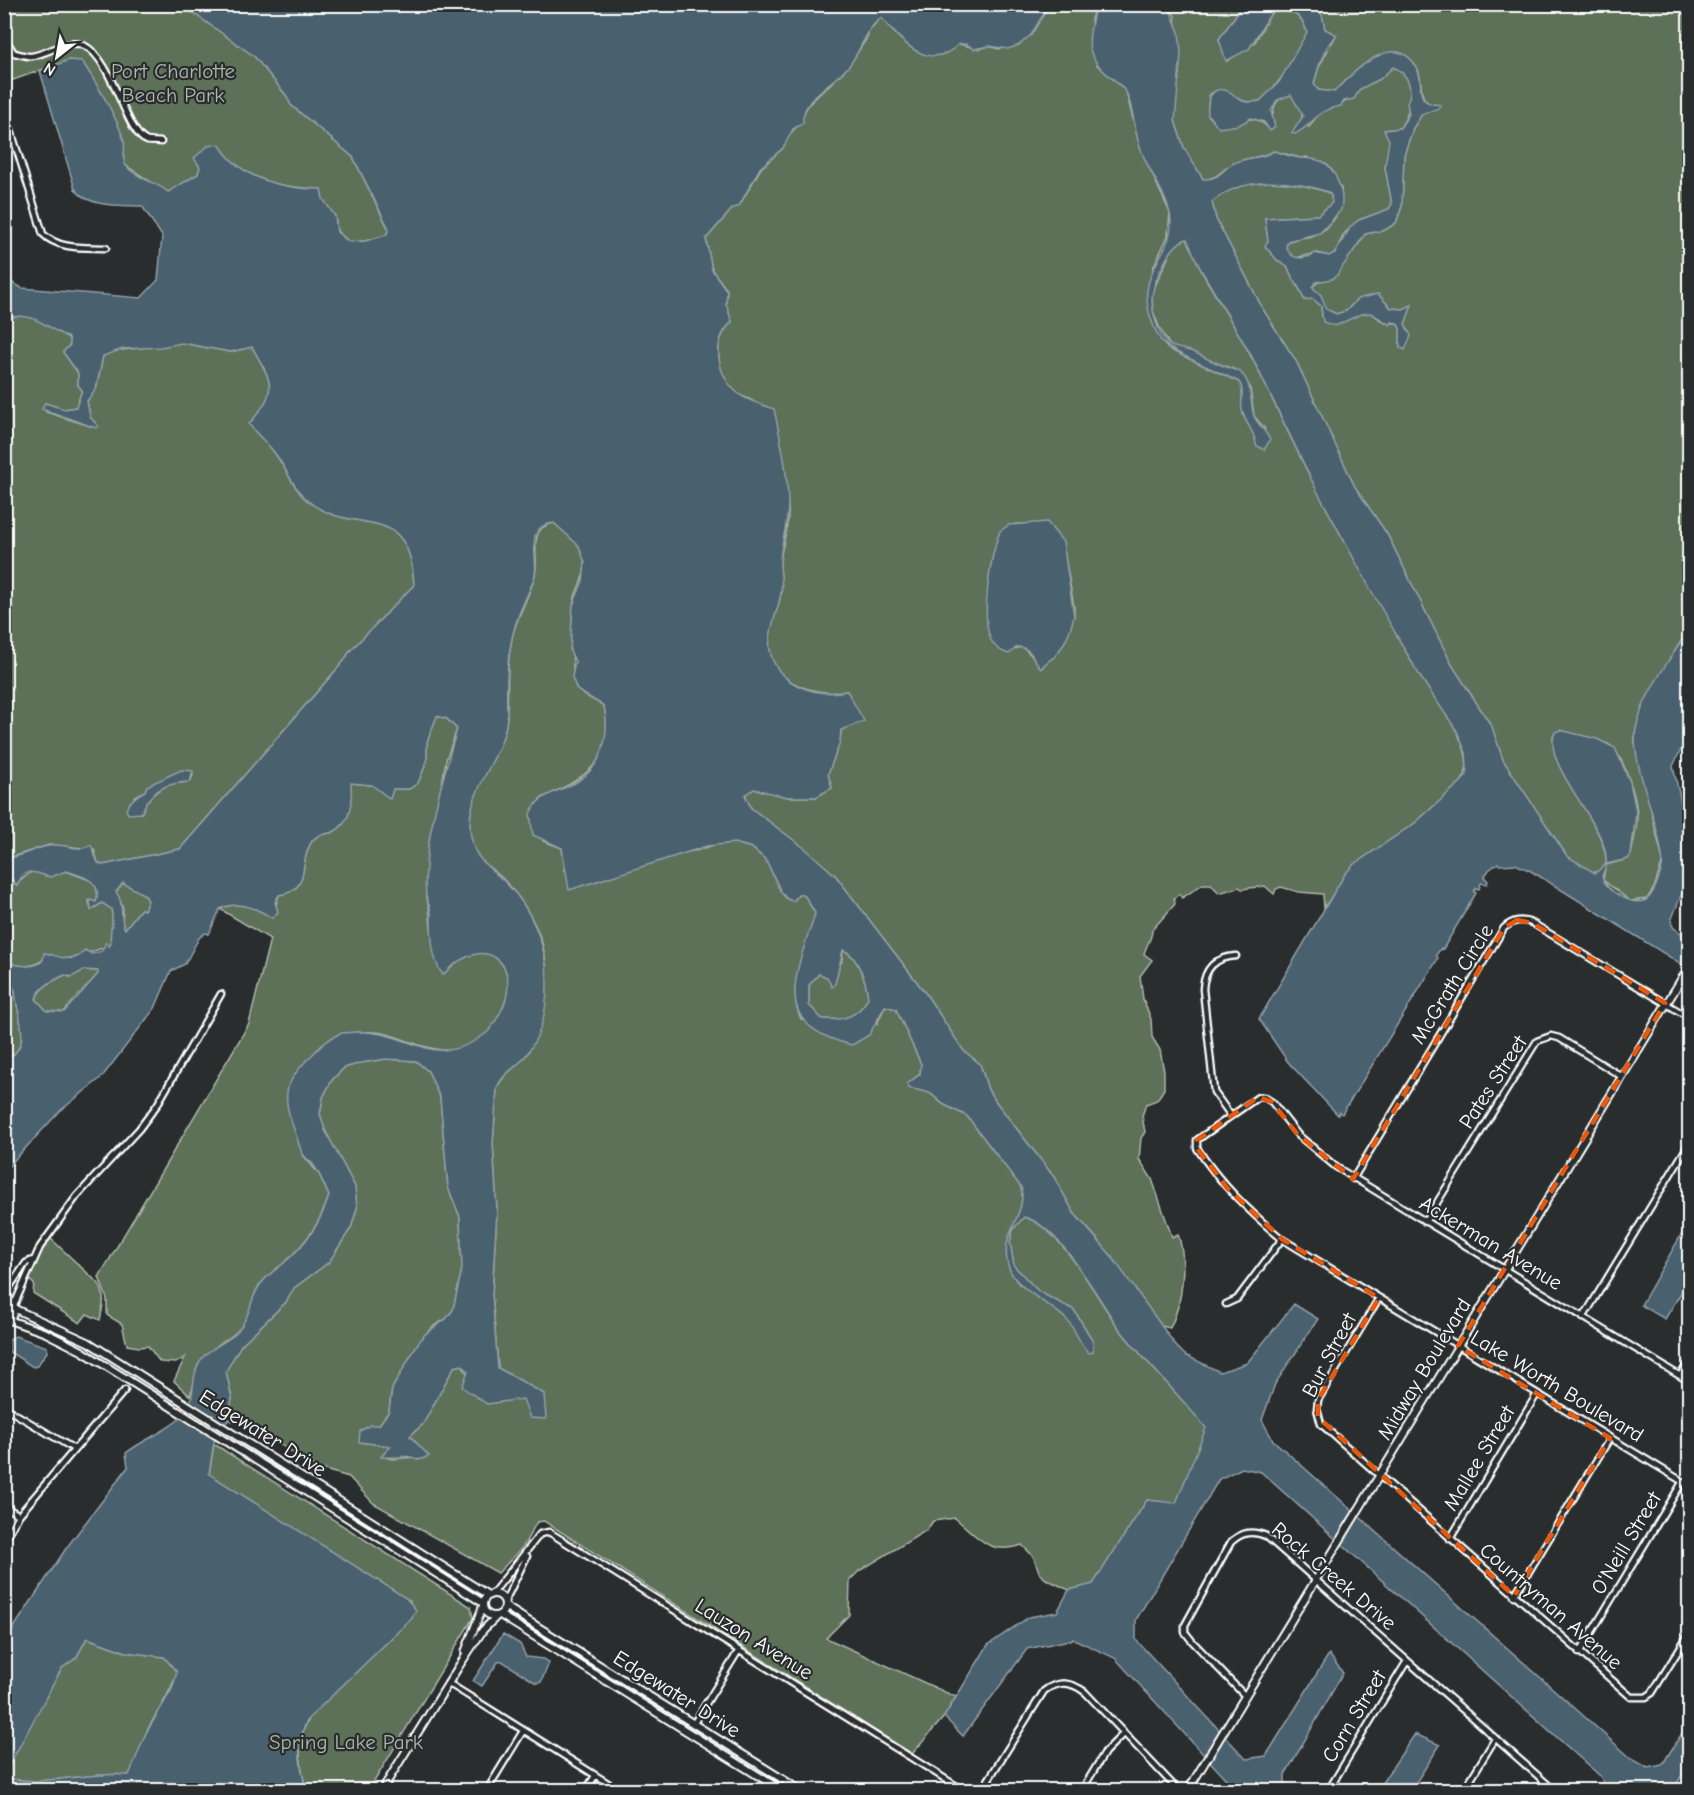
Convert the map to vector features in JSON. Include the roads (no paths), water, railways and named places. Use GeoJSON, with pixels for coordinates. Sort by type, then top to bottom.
{"type":"FeatureCollection","features":[{"type":"Feature","properties":{"kind":"street"},"geometry":{"type":"LineString","coordinates":[[4,36],[14,52],[31,56],[69,44],[81,44],[88,47],[108,74],[137,134],[147,141],[161,142]]}},
{"type":"Feature","properties":{"kind":"street"},"geometry":{"type":"LineString","coordinates":[[4,108],[44,234],[63,245],[106,248]]}},
{"type":"Feature","properties":{"kind":"street","name":"McGrath Circle"},"geometry":{"type":"LineString","coordinates":[[1353,1179],[1510,923],[1525,920],[1532,923],[1689,1018]]}},
{"type":"Feature","properties":{"kind":"street"},"geometry":{"type":"LineString","coordinates":[[1231,1116],[1214,1092],[1203,980],[1211,966],[1224,956],[1236,956]]}},
{"type":"Feature","properties":{"kind":"street","name":"Midway Boulevard"},"geometry":{"type":"LineString","coordinates":[[1188,1791],[1689,964]]}},
{"type":"Feature","properties":{"kind":"street"},"geometry":{"type":"LineString","coordinates":[[4,1296],[26,1263],[33,1260],[77,1196],[139,1129],[157,1105],[221,994]]}},
{"type":"Feature","properties":{"kind":"street","name":"Pates Street"},"geometry":{"type":"LineString","coordinates":[[1425,1222],[1537,1041],[1551,1036],[1559,1038],[1621,1076]]}},
{"type":"Feature","properties":{"kind":"street","name":"Ackerman Avenue"},"geometry":{"type":"LineString","coordinates":[[1231,1116],[1258,1097],[1264,1097],[1272,1102],[1317,1152],[1353,1179],[1689,1382]]}},
{"type":"Feature","properties":{"kind":"street","name":"Lake Worth Boulevard"},"geometry":{"type":"LineString","coordinates":[[1231,1116],[1197,1140],[1197,1148],[1206,1162],[1245,1206],[1282,1239],[1689,1486]]}},
{"type":"Feature","properties":{"kind":"street"},"geometry":{"type":"LineString","coordinates":[[1583,1318],[1689,1142]]}},
{"type":"Feature","properties":{"kind":"street"},"geometry":{"type":"LineString","coordinates":[[1226,1304],[1238,1299],[1282,1239]]}},
{"type":"Feature","properties":{"kind":"street"},"geometry":{"type":"LineString","coordinates":[[6,1321],[15,1307],[33,1266],[33,1260]]}},
{"type":"Feature","properties":{"kind":"street","name":"Edgewater Drive"},"geometry":{"type":"LineString","coordinates":[[4,1296],[15,1307],[80,1338],[491,1594]]}},
{"type":"Feature","properties":{"kind":"street","name":"Bur Street"},"geometry":{"type":"LineString","coordinates":[[1379,1298],[1318,1400],[1317,1409],[1321,1424],[1379,1476]]}},
{"type":"Feature","properties":{"kind":"street","name":"Edgewater Drive"},"geometry":{"type":"LineString","coordinates":[[6,1321],[68,1343],[223,1438],[483,1604]]}},
{"type":"Feature","properties":{"kind":"street"},"geometry":{"type":"LineString","coordinates":[[1680,1376],[1689,1360]]}},
{"type":"Feature","properties":{"kind":"street"},"geometry":{"type":"LineString","coordinates":[[4,1542],[19,1515],[125,1390]]}},
{"type":"Feature","properties":{"kind":"street","name":"Mallee Street"},"geometry":{"type":"LineString","coordinates":[[1450,1539],[1537,1394]]}},
{"type":"Feature","properties":{"kind":"street"},"geometry":{"type":"LineString","coordinates":[[4,1407],[74,1449]]}},
{"type":"Feature","properties":{"kind":"street"},"geometry":{"type":"LineString","coordinates":[[1514,1596],[1610,1438]]}},
{"type":"Feature","properties":{"kind":"street"},"geometry":{"type":"LineString","coordinates":[[277,1472],[288,1473],[333,1501],[339,1501]]}},
{"type":"Feature","properties":{"kind":"street","name":"Countryman Avenue"},"geometry":{"type":"LineString","coordinates":[[1379,1476],[1624,1693],[1638,1698],[1646,1697],[1652,1692],[1689,1632]]}},
{"type":"Feature","properties":{"kind":"street","name":"O'Neill Street"},"geometry":{"type":"LineString","coordinates":[[1579,1653],[1683,1482]]}},
{"type":"Feature","properties":{"kind":"street"},"geometry":{"type":"LineString","coordinates":[[4,1506],[19,1515]]}},
{"type":"Feature","properties":{"kind":"street","name":"Lauzon Avenue"},"geometry":{"type":"LineString","coordinates":[[491,1594],[543,1531],[557,1535],[963,1791]]}},
{"type":"Feature","properties":{"kind":"street","name":"Rock Creek Drive"},"geometry":{"type":"LineString","coordinates":[[1245,1696],[1185,1632],[1186,1618],[1232,1542],[1244,1533],[1259,1533],[1266,1536],[1554,1791]]}},
{"type":"Feature","properties":{"kind":"street","name":"Lauzon Avenue"},"geometry":{"type":"LineString","coordinates":[[505,1604],[531,1548]]}},
{"type":"Feature","properties":{"kind":"street"},"geometry":{"type":"LineString","coordinates":[[382,1791],[459,1666],[483,1630],[505,1604],[501,1596],[491,1594],[483,1604],[459,1666]]}},
{"type":"Feature","properties":{"kind":"street"},"geometry":{"type":"LineString","coordinates":[[483,1604],[488,1614],[498,1615]]}},
{"type":"Feature","properties":{"kind":"street","name":"Edgewater Drive"},"geometry":{"type":"LineString","coordinates":[[505,1604],[800,1791]]}},
{"type":"Feature","properties":{"kind":"street","name":"Edgewater Drive"},"geometry":{"type":"LineString","coordinates":[[498,1615],[781,1791]]}},
{"type":"Feature","properties":{"kind":"street"},"geometry":{"type":"LineString","coordinates":[[694,1723],[739,1650]]}},
{"type":"Feature","properties":{"kind":"street","name":"Corn Street"},"geometry":{"type":"LineString","coordinates":[[1329,1789],[1407,1661]]}},
{"type":"Feature","properties":{"kind":"street"},"geometry":{"type":"LineString","coordinates":[[448,1683],[619,1791]]}},
{"type":"Feature","properties":{"kind":"street"},"geometry":{"type":"LineString","coordinates":[[982,1791],[1034,1706],[1051,1686],[1070,1683],[1078,1686],[1178,1791]]}},
{"type":"Feature","properties":{"kind":"street"},"geometry":{"type":"LineString","coordinates":[[487,1791],[524,1731]]}},
{"type":"Feature","properties":{"kind":"street"},"geometry":{"type":"LineString","coordinates":[[1082,1791],[1105,1752],[1124,1733]]}},
{"type":"Feature","properties":{"kind":"street"},"geometry":{"type":"LineString","coordinates":[[1464,1791],[1495,1739]]}},
{"type":"Feature","properties":{"kind":"street"},"geometry":{"type":"LineString","coordinates":[[586,1791],[595,1776]]}},
{"type":"Feature","properties":{"kind":"water"},"geometry":{"type":"Polygon","coordinates":[[[182,5],[1049,5],[1031,35],[1019,45],[1008,49],[989,46],[974,49],[966,44],[959,44],[937,56],[916,51],[881,18],[871,28],[848,67],[812,99],[803,114],[803,123],[793,129],[783,148],[760,168],[739,206],[733,208],[706,239],[712,270],[727,291],[726,304],[732,322],[721,339],[719,359],[722,369],[732,388],[740,395],[774,409],[784,457],[788,512],[780,557],[782,588],[770,639],[771,655],[783,675],[802,687],[812,691],[847,691],[864,721],[841,730],[840,742],[828,774],[832,788],[816,797],[788,797],[754,789],[745,795],[751,808],[807,850],[835,875],[926,994],[963,1050],[980,1064],[988,1090],[996,1102],[1054,1177],[1074,1213],[1110,1254],[1176,1346],[1185,1355],[1220,1372],[1247,1363],[1294,1304],[1318,1319],[1275,1384],[1262,1420],[1273,1440],[1632,1759],[1648,1768],[1662,1765],[1689,1722],[1689,1763],[1675,1787],[1677,1790],[1607,1790],[1600,1776],[1261,1472],[1242,1468],[1219,1479],[1136,1620],[1136,1640],[1246,1759],[1266,1756],[1329,1654],[1343,1673],[1285,1775],[1285,1790],[1236,1790],[1115,1658],[1074,1639],[1027,1649],[963,1736],[944,1717],[988,1645],[1029,1617],[1057,1612],[1069,1590],[1093,1584],[1147,1500],[1176,1503],[1206,1428],[1121,1331],[1065,1249],[1038,1223],[1024,1217],[1013,1229],[1010,1242],[1014,1266],[1039,1292],[1074,1310],[1093,1341],[1093,1352],[1089,1353],[1085,1349],[1066,1319],[1016,1280],[1007,1258],[1007,1244],[1020,1209],[1021,1187],[967,1116],[943,1104],[930,1093],[909,1088],[907,1084],[920,1074],[921,1064],[896,1009],[885,1006],[869,1035],[852,1045],[831,1039],[815,1031],[804,1021],[795,996],[796,981],[815,913],[805,896],[799,894],[793,901],[787,899],[781,892],[766,860],[752,848],[735,843],[707,846],[569,890],[562,848],[533,835],[530,814],[544,797],[578,781],[594,766],[603,748],[606,716],[604,706],[577,690],[572,677],[575,661],[570,651],[573,605],[583,581],[585,563],[579,546],[554,523],[541,527],[536,535],[535,575],[518,617],[509,652],[505,729],[500,745],[477,792],[470,826],[475,851],[487,866],[515,892],[530,916],[541,943],[547,971],[546,1005],[538,1035],[528,1053],[504,1077],[497,1088],[493,1143],[497,1211],[492,1294],[498,1368],[544,1394],[546,1419],[530,1418],[523,1399],[487,1404],[462,1387],[468,1371],[462,1365],[454,1367],[423,1424],[410,1436],[429,1456],[419,1460],[410,1457],[381,1457],[391,1446],[359,1442],[360,1431],[371,1425],[379,1425],[389,1411],[392,1389],[424,1335],[446,1319],[453,1310],[462,1269],[460,1217],[448,1187],[440,1098],[428,1071],[416,1061],[386,1059],[344,1068],[332,1080],[323,1097],[320,1114],[325,1130],[355,1187],[357,1208],[351,1228],[329,1262],[294,1288],[286,1302],[241,1345],[226,1371],[232,1399],[228,1420],[214,1442],[209,1474],[406,1598],[416,1610],[412,1618],[309,1718],[300,1744],[300,1762],[306,1790],[5,1790],[5,1778],[36,1781],[113,1774],[129,1775],[146,1733],[172,1689],[177,1672],[164,1657],[126,1652],[87,1638],[76,1658],[62,1668],[5,1773],[5,1641],[67,1547],[128,1467],[126,1453],[169,1427],[188,1410],[198,1364],[211,1350],[236,1333],[245,1320],[260,1285],[306,1241],[325,1206],[329,1196],[317,1171],[302,1152],[288,1109],[287,1092],[294,1075],[323,1044],[343,1033],[375,1033],[435,1050],[450,1050],[467,1045],[491,1028],[505,1002],[508,985],[506,971],[499,960],[488,955],[475,954],[460,961],[443,975],[436,962],[425,877],[430,834],[457,729],[447,719],[437,716],[427,742],[427,761],[418,783],[409,789],[393,789],[390,799],[372,785],[351,783],[350,811],[344,823],[333,832],[314,838],[305,858],[300,881],[290,892],[279,895],[275,902],[278,912],[272,918],[247,906],[233,905],[220,909],[209,934],[205,933],[199,938],[185,964],[171,971],[155,1008],[102,1077],[60,1111],[5,1170],[5,1060],[19,1047],[22,1029],[15,990],[12,985],[5,983],[5,962],[30,966],[40,963],[44,953],[70,959],[85,950],[92,954],[102,951],[106,942],[109,946],[111,944],[112,918],[111,909],[102,903],[91,910],[90,900],[96,902],[97,889],[85,877],[66,871],[51,877],[31,872],[20,879],[17,886],[12,879],[5,879],[5,859],[48,846],[82,848],[91,845],[98,863],[103,865],[180,849],[344,661],[350,651],[414,585],[410,558],[402,540],[391,530],[377,524],[326,512],[308,501],[298,491],[274,452],[249,424],[265,403],[270,386],[265,369],[252,347],[230,352],[182,343],[161,347],[123,349],[103,356],[96,389],[87,401],[90,417],[98,426],[96,428],[42,409],[45,403],[64,409],[76,407],[82,390],[78,385],[78,373],[63,352],[70,345],[69,338],[31,318],[23,316],[5,319],[4,272],[9,281],[22,288],[141,298],[158,280],[162,236],[142,206],[115,205],[88,200],[75,189],[40,71],[69,60],[82,61],[100,89],[121,131],[125,164],[139,176],[168,192],[198,174],[200,167],[194,158],[208,146],[219,144],[239,166],[263,180],[291,187],[321,189],[323,199],[335,216],[337,232],[349,242],[365,241],[386,235],[389,229],[353,157],[291,105],[286,95],[254,56],[182,5]],[[123,883],[116,892],[119,896],[125,929],[141,909],[144,910],[148,901],[145,895],[123,883]],[[843,950],[835,984],[832,987],[827,977],[819,974],[809,985],[809,1005],[822,1019],[837,1019],[855,1014],[868,998],[864,978],[857,963],[843,950]],[[84,970],[72,977],[65,975],[40,991],[36,999],[47,1011],[64,1012],[98,974],[98,971],[84,970]]]}},
{"type":"Feature","properties":{"kind":"water"},"geometry":{"type":"Polygon","coordinates":[[[1095,5],[1168,5],[1179,32],[1181,53],[1175,121],[1184,148],[1203,179],[1216,176],[1237,162],[1274,151],[1315,159],[1329,166],[1341,192],[1341,210],[1320,233],[1288,241],[1286,246],[1288,251],[1296,257],[1312,256],[1314,253],[1329,256],[1335,253],[1351,226],[1359,220],[1389,209],[1392,204],[1385,167],[1389,140],[1384,130],[1400,128],[1409,114],[1407,103],[1410,87],[1406,77],[1393,67],[1380,79],[1360,89],[1354,99],[1326,110],[1295,134],[1292,133],[1303,116],[1291,95],[1277,100],[1271,111],[1275,127],[1270,131],[1264,122],[1251,118],[1239,125],[1219,128],[1208,115],[1209,100],[1213,92],[1222,89],[1243,101],[1260,101],[1279,82],[1307,32],[1298,16],[1284,11],[1271,13],[1249,49],[1226,61],[1219,39],[1243,5],[1314,5],[1322,15],[1325,29],[1337,35],[1328,45],[1320,64],[1314,84],[1318,90],[1334,92],[1352,74],[1375,57],[1387,52],[1399,52],[1409,58],[1418,71],[1423,98],[1429,103],[1440,105],[1439,108],[1422,114],[1413,128],[1404,155],[1402,206],[1396,223],[1385,230],[1365,234],[1337,275],[1332,279],[1316,282],[1312,287],[1321,295],[1326,309],[1336,314],[1346,311],[1358,299],[1378,294],[1391,308],[1403,309],[1412,305],[1405,324],[1411,336],[1405,350],[1400,347],[1400,328],[1397,323],[1392,322],[1390,325],[1371,313],[1361,314],[1335,326],[1323,322],[1321,306],[1313,299],[1304,300],[1288,267],[1277,260],[1265,246],[1268,241],[1265,218],[1318,215],[1332,203],[1328,192],[1299,185],[1268,182],[1238,187],[1212,202],[1216,219],[1264,311],[1296,361],[1355,487],[1387,534],[1452,665],[1492,727],[1503,760],[1567,856],[1595,873],[1606,864],[1605,849],[1557,762],[1553,746],[1555,732],[1560,730],[1597,739],[1615,748],[1630,782],[1636,811],[1631,855],[1628,859],[1607,864],[1602,876],[1614,892],[1634,901],[1646,900],[1652,894],[1663,862],[1640,770],[1635,741],[1636,729],[1651,689],[1689,628],[1689,733],[1673,766],[1683,811],[1689,875],[1671,921],[1673,927],[1689,939],[1689,969],[1531,871],[1515,864],[1500,865],[1498,863],[1484,877],[1488,881],[1487,884],[1481,883],[1479,889],[1476,888],[1474,892],[1476,893],[1443,949],[1441,948],[1436,955],[1438,958],[1436,962],[1342,1114],[1339,1112],[1338,1115],[1288,1062],[1259,1019],[1345,874],[1353,865],[1415,823],[1461,782],[1467,775],[1466,753],[1457,731],[1421,678],[1316,489],[1251,355],[1200,268],[1187,239],[1174,248],[1168,256],[1155,284],[1152,300],[1156,323],[1164,339],[1170,345],[1239,371],[1244,376],[1249,387],[1254,416],[1270,440],[1264,450],[1256,445],[1243,415],[1242,388],[1239,382],[1184,356],[1160,339],[1150,316],[1147,297],[1149,281],[1171,230],[1170,214],[1168,205],[1140,147],[1127,94],[1099,66],[1090,50],[1089,42],[1095,5]]]}},
{"type":"Feature","properties":{"kind":"water"},"geometry":{"type":"Polygon","coordinates":[[[1047,522],[1063,542],[1074,616],[1062,647],[1041,669],[1026,649],[1017,647],[1009,654],[994,645],[986,616],[990,570],[1000,531],[1009,525],[1047,522]]]}},
{"type":"Feature","properties":{"kind":"water"},"geometry":{"type":"Polygon","coordinates":[[[181,770],[193,771],[190,782],[171,784],[161,788],[152,795],[141,813],[128,814],[126,809],[130,803],[145,791],[147,786],[181,770]]]}},
{"type":"Feature","properties":{"kind":"water"},"geometry":{"type":"Polygon","coordinates":[[[1689,1221],[1689,1280],[1665,1319],[1641,1305],[1689,1221]]]}},
{"type":"Feature","properties":{"kind":"water"},"geometry":{"type":"Polygon","coordinates":[[[15,1336],[47,1347],[47,1352],[37,1366],[33,1367],[5,1349],[5,1341],[15,1336]]]}},
{"type":"Feature","properties":{"kind":"water"},"geometry":{"type":"Polygon","coordinates":[[[503,1634],[520,1644],[526,1657],[543,1659],[549,1663],[541,1682],[536,1683],[502,1661],[498,1662],[482,1686],[473,1681],[503,1634]]]}},
{"type":"Feature","properties":{"kind":"water"},"geometry":{"type":"Polygon","coordinates":[[[1415,1734],[1440,1745],[1411,1790],[1377,1790],[1415,1734]]]}},
{"type":"Feature","properties":{"kind":"park label","name":"Port Charlotte Beach Park"},"geometry":{"type":"Point","coordinates":[173,83]}},
{"type":"Feature","properties":{"kind":"park label","name":"Spring Lake Park"},"geometry":{"type":"Point","coordinates":[346,1742]}}]}
